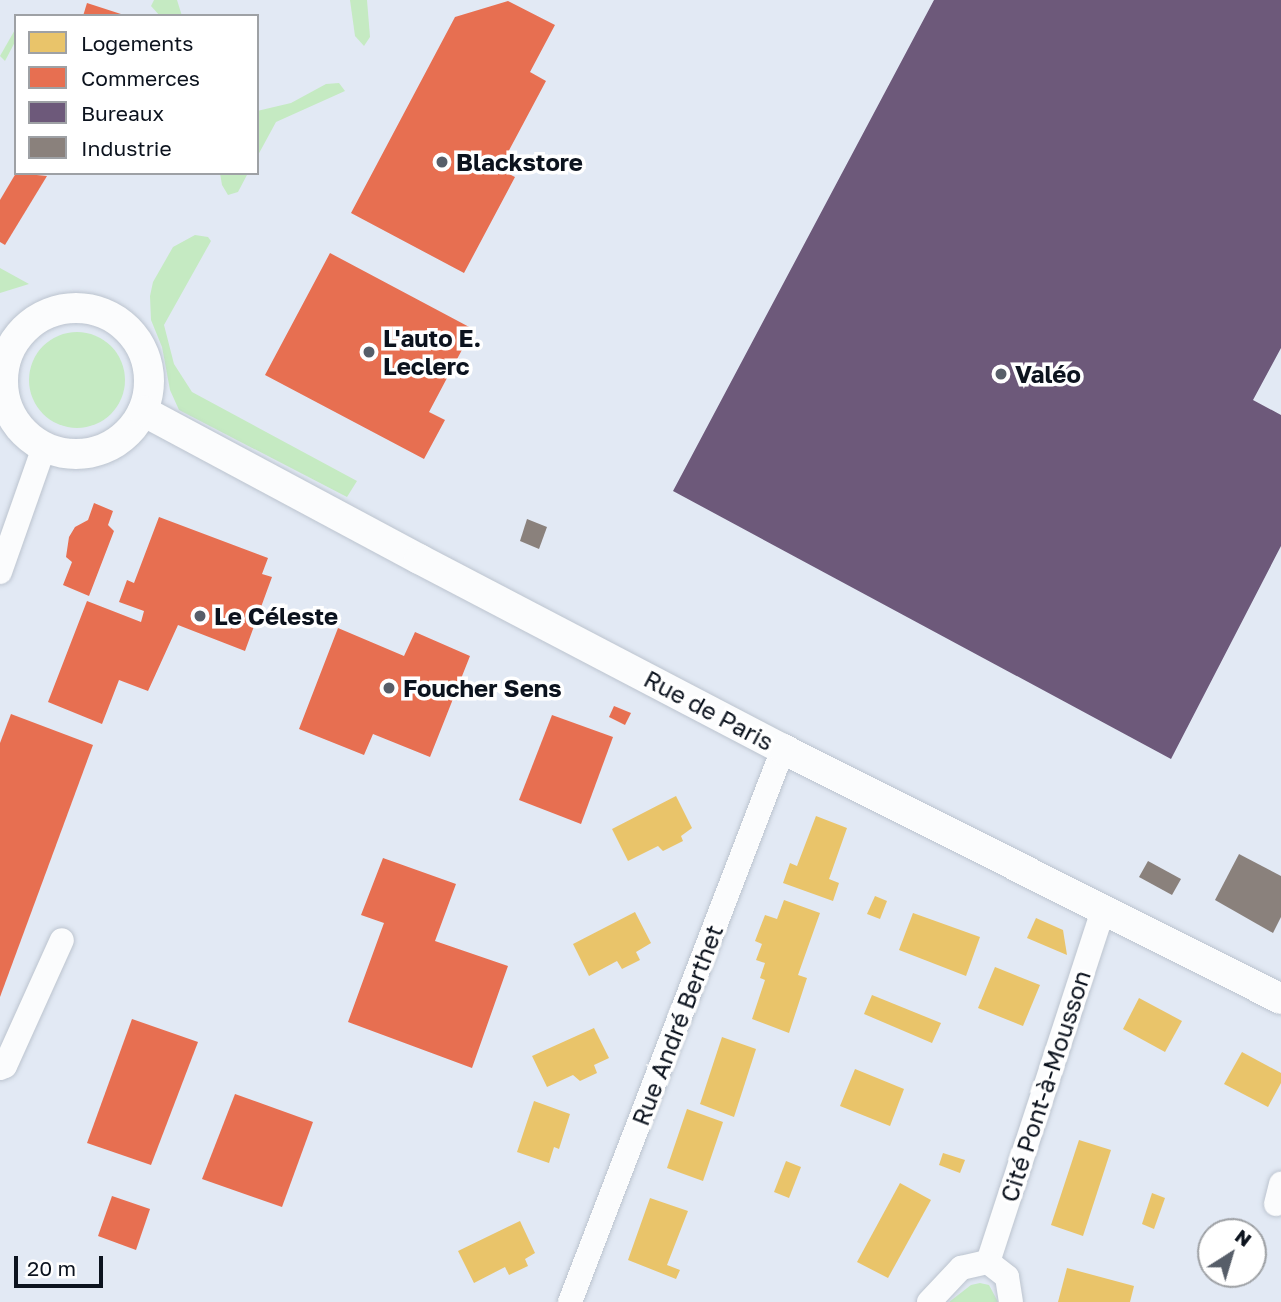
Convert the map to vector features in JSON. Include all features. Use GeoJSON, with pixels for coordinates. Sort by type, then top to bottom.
{"type":"FeatureCollection","features":[{"type":"Feature","properties":{"kind":"street"},"geometry":{"type":"LineString","coordinates":[[84,308],[105,313],[124,326],[139,344],[148,377],[143,411],[130,430],[112,444],[90,453],[67,453],[44,447],[25,433],[11,414],[4,391],[6,342],[42,316],[63,309],[84,308]]}},
{"type":"Feature","properties":{"kind":"street","name":"Rue de Paris"},"geometry":{"type":"LineString","coordinates":[[143,411],[783,749],[1281,999]]}},
{"type":"Feature","properties":{"kind":"street"},"geometry":{"type":"LineString","coordinates":[[0,572],[44,447]]}},
{"type":"Feature","properties":{"kind":"street","name":"Rue André Berthet"},"geometry":{"type":"LineString","coordinates":[[570,1302],[783,749]]}},
{"type":"Feature","properties":{"kind":"street","name":"Cité Pont-à-Mousson"},"geometry":{"type":"LineString","coordinates":[[988,1262],[1103,910]]}},
{"type":"Feature","properties":{"kind":"street"},"geometry":{"type":"LineString","coordinates":[[0,1068],[5,1066],[62,940]]}},
{"type":"Feature","properties":{"kind":"street"},"geometry":{"type":"LineString","coordinates":[[929,1302],[961,1268],[988,1262],[1007,1277],[1011,1302]]}},
{"type":"Feature","properties":{"kind":"green space"},"geometry":{"type":"Polygon","coordinates":[[[154,0],[177,0],[181,14],[158,14],[151,6],[154,0]]]}},
{"type":"Feature","properties":{"kind":"green space"},"geometry":{"type":"Polygon","coordinates":[[[350,0],[367,0],[370,37],[364,46],[355,36],[350,0]]]}},
{"type":"Feature","properties":{"kind":"green space"},"geometry":{"type":"Polygon","coordinates":[[[14,32],[14,44],[5,61],[0,56],[14,32]]]}},
{"type":"Feature","properties":{"kind":"green space"},"geometry":{"type":"Polygon","coordinates":[[[339,83],[345,91],[276,122],[259,153],[259,111],[291,103],[326,84],[339,83]]]}},
{"type":"Feature","properties":{"kind":"green space"},"geometry":{"type":"Polygon","coordinates":[[[220,175],[247,175],[238,192],[228,195],[220,175]]]}},
{"type":"Feature","properties":{"kind":"green space"},"geometry":{"type":"Polygon","coordinates":[[[195,235],[208,237],[211,241],[164,325],[174,364],[192,392],[357,481],[347,497],[179,410],[170,390],[162,347],[151,320],[150,296],[153,282],[173,247],[195,235]]]}},
{"type":"Feature","properties":{"kind":"green space"},"geometry":{"type":"Polygon","coordinates":[[[0,268],[29,284],[0,293],[0,268]]]}},
{"type":"Feature","properties":{"kind":"green space"},"geometry":{"type":"Polygon","coordinates":[[[77,332],[95,335],[111,346],[122,362],[125,380],[122,398],[111,414],[95,425],[77,428],[59,425],[43,414],[32,398],[29,380],[32,362],[43,346],[59,335],[77,332]]]}},
{"type":"Feature","properties":{"kind":"green space"},"geometry":{"type":"Polygon","coordinates":[[[971,1285],[989,1285],[998,1302],[949,1302],[971,1285]]]}},
{"type":"Feature","properties":{"kind":"building: Logements"},"geometry":{"type":"Polygon","coordinates":[[[676,796],[692,828],[681,836],[683,841],[663,851],[658,846],[628,861],[612,829],[676,796]]]}},
{"type":"Feature","properties":{"kind":"building: Logements"},"geometry":{"type":"Polygon","coordinates":[[[816,816],[847,828],[829,879],[839,883],[833,901],[783,883],[790,863],[797,866],[816,816]]]}},
{"type":"Feature","properties":{"kind":"building: Logements"},"geometry":{"type":"Polygon","coordinates":[[[875,896],[887,901],[880,919],[867,914],[875,896]]]}},
{"type":"Feature","properties":{"kind":"building: Logements"},"geometry":{"type":"Polygon","coordinates":[[[784,900],[820,913],[798,975],[807,978],[789,1033],[752,1019],[765,980],[760,978],[765,963],[756,960],[762,944],[755,941],[765,915],[777,919],[784,900]]]}},
{"type":"Feature","properties":{"kind":"building: Logements"},"geometry":{"type":"Polygon","coordinates":[[[635,912],[651,943],[636,952],[640,960],[622,969],[617,961],[589,976],[573,944],[635,912]]]}},
{"type":"Feature","properties":{"kind":"building: Logements"},"geometry":{"type":"Polygon","coordinates":[[[913,913],[980,937],[966,976],[899,950],[913,913]]]}},
{"type":"Feature","properties":{"kind":"building: Logements"},"geometry":{"type":"Polygon","coordinates":[[[1036,918],[1063,930],[1067,955],[1027,938],[1036,918]]]}},
{"type":"Feature","properties":{"kind":"building: Logements"},"geometry":{"type":"Polygon","coordinates":[[[995,967],[1040,985],[1023,1026],[978,1008],[995,967]]]}},
{"type":"Feature","properties":{"kind":"building: Logements"},"geometry":{"type":"Polygon","coordinates":[[[872,995],[941,1023],[932,1043],[864,1014],[872,995]]]}},
{"type":"Feature","properties":{"kind":"building: Logements"},"geometry":{"type":"Polygon","coordinates":[[[1139,998],[1182,1021],[1165,1052],[1123,1029],[1139,998]]]}},
{"type":"Feature","properties":{"kind":"building: Logements"},"geometry":{"type":"Polygon","coordinates":[[[594,1028],[609,1058],[594,1065],[597,1073],[580,1081],[573,1075],[547,1087],[532,1056],[594,1028]]]}},
{"type":"Feature","properties":{"kind":"building: Logements"},"geometry":{"type":"Polygon","coordinates":[[[722,1037],[756,1049],[734,1117],[700,1104],[722,1037]]]}},
{"type":"Feature","properties":{"kind":"building: Logements"},"geometry":{"type":"Polygon","coordinates":[[[1242,1052],[1281,1073],[1281,1083],[1268,1107],[1224,1084],[1242,1052]]]}},
{"type":"Feature","properties":{"kind":"building: Logements"},"geometry":{"type":"Polygon","coordinates":[[[855,1069],[904,1089],[890,1126],[840,1106],[855,1069]]]}},
{"type":"Feature","properties":{"kind":"building: Logements"},"geometry":{"type":"Polygon","coordinates":[[[534,1101],[570,1114],[559,1149],[554,1147],[549,1163],[517,1152],[534,1101]]]}},
{"type":"Feature","properties":{"kind":"building: Logements"},"geometry":{"type":"Polygon","coordinates":[[[687,1109],[723,1122],[703,1181],[667,1168],[687,1109]]]}},
{"type":"Feature","properties":{"kind":"building: Logements"},"geometry":{"type":"Polygon","coordinates":[[[1079,1140],[1111,1150],[1083,1236],[1051,1225],[1079,1140]]]}},
{"type":"Feature","properties":{"kind":"building: Logements"},"geometry":{"type":"Polygon","coordinates":[[[943,1153],[965,1160],[960,1173],[939,1165],[943,1153]]]}},
{"type":"Feature","properties":{"kind":"building: Logements"},"geometry":{"type":"Polygon","coordinates":[[[786,1161],[801,1167],[789,1198],[774,1192],[786,1161]]]}},
{"type":"Feature","properties":{"kind":"building: Logements"},"geometry":{"type":"Polygon","coordinates":[[[900,1183],[931,1200],[888,1278],[857,1262],[900,1183]]]}},
{"type":"Feature","properties":{"kind":"building: Logements"},"geometry":{"type":"Polygon","coordinates":[[[1152,1193],[1165,1198],[1154,1229],[1142,1224],[1152,1193]]]}},
{"type":"Feature","properties":{"kind":"building: Logements"},"geometry":{"type":"Polygon","coordinates":[[[650,1198],[688,1211],[667,1265],[680,1270],[676,1279],[628,1260],[650,1198]]]}},
{"type":"Feature","properties":{"kind":"building: Logements"},"geometry":{"type":"Polygon","coordinates":[[[520,1221],[535,1253],[525,1259],[528,1266],[509,1275],[505,1267],[474,1283],[458,1251],[520,1221]]]}},
{"type":"Feature","properties":{"kind":"building: Logements"},"geometry":{"type":"Polygon","coordinates":[[[1067,1268],[1134,1286],[1130,1302],[1058,1302],[1067,1268]]]}},
{"type":"Feature","properties":{"kind":"building: Commerces"},"geometry":{"type":"Polygon","coordinates":[[[508,1],[555,25],[530,72],[546,81],[499,169],[515,177],[464,273],[351,213],[455,17],[508,1]]]}},
{"type":"Feature","properties":{"kind":"building: Commerces"},"geometry":{"type":"Polygon","coordinates":[[[87,3],[121,14],[84,14],[87,3]]]}},
{"type":"Feature","properties":{"kind":"building: Commerces"},"geometry":{"type":"Polygon","coordinates":[[[15,175],[47,176],[5,245],[0,242],[0,200],[15,175]]]}},
{"type":"Feature","properties":{"kind":"building: Commerces","name":"L'auto E. Leclerc"},"geometry":{"type":"Polygon","coordinates":[[[330,253],[473,329],[429,412],[445,420],[424,459],[265,375],[330,253]]]}},
{"type":"Feature","properties":{"kind":"building: Commerces"},"geometry":{"type":"Polygon","coordinates":[[[94,503],[113,511],[108,525],[114,531],[89,596],[63,585],[72,562],[66,557],[69,537],[75,527],[88,520],[94,503]]]}},
{"type":"Feature","properties":{"kind":"building: Commerces","name":"Le Céleste"},"geometry":{"type":"Polygon","coordinates":[[[159,517],[268,558],[262,574],[272,577],[245,651],[178,625],[148,691],[119,680],[102,724],[48,702],[87,601],[141,622],[144,611],[119,602],[127,580],[134,583],[159,517]]]}},
{"type":"Feature","properties":{"kind":"building: Commerces"},"geometry":{"type":"Polygon","coordinates":[[[338,628],[404,656],[415,632],[470,656],[430,757],[373,734],[364,755],[299,729],[338,628]]]}},
{"type":"Feature","properties":{"kind":"building: Commerces"},"geometry":{"type":"Polygon","coordinates":[[[614,706],[631,713],[625,725],[609,717],[614,706]]]}},
{"type":"Feature","properties":{"kind":"building: Commerces"},"geometry":{"type":"Polygon","coordinates":[[[11,714],[93,745],[0,997],[0,743],[11,714]]]}},
{"type":"Feature","properties":{"kind":"building: Commerces"},"geometry":{"type":"Polygon","coordinates":[[[552,715],[613,737],[581,824],[519,800],[552,715]]]}},
{"type":"Feature","properties":{"kind":"building: Commerces"},"geometry":{"type":"Polygon","coordinates":[[[383,858],[456,884],[435,941],[508,966],[472,1068],[348,1022],[384,923],[361,915],[383,858]]]}},
{"type":"Feature","properties":{"kind":"building: Commerces"},"geometry":{"type":"Polygon","coordinates":[[[132,1019],[198,1042],[151,1165],[87,1143],[132,1019]]]}},
{"type":"Feature","properties":{"kind":"building: Commerces"},"geometry":{"type":"Polygon","coordinates":[[[235,1094],[313,1122],[282,1207],[202,1179],[235,1094]]]}},
{"type":"Feature","properties":{"kind":"building: Commerces"},"geometry":{"type":"Polygon","coordinates":[[[112,1196],[150,1209],[136,1250],[98,1236],[112,1196]]]}},
{"type":"Feature","properties":{"kind":"building: Bureaux","name":"Valéo"},"geometry":{"type":"Polygon","coordinates":[[[934,0],[1281,0],[1281,348],[1253,400],[1281,415],[1281,546],[1171,759],[673,491],[934,0]]]}},
{"type":"Feature","properties":{"kind":"building: Industrie"},"geometry":{"type":"Polygon","coordinates":[[[527,519],[547,527],[539,549],[520,541],[527,519]]]}},
{"type":"Feature","properties":{"kind":"building: Industrie"},"geometry":{"type":"Polygon","coordinates":[[[1239,854],[1281,876],[1281,917],[1273,933],[1215,900],[1239,854]]]}},
{"type":"Feature","properties":{"kind":"building: Industrie"},"geometry":{"type":"Polygon","coordinates":[[[1148,861],[1181,879],[1172,895],[1139,877],[1148,861]]]}},
{"type":"Feature","properties":{"kind":"place","name":"Blackstore"},"geometry":{"type":"Point","coordinates":[442,162]}},
{"type":"Feature","properties":{"kind":"place","name":"L'auto E. Leclerc"},"geometry":{"type":"Point","coordinates":[369,352]}},
{"type":"Feature","properties":{"kind":"place","name":"Valéo"},"geometry":{"type":"Point","coordinates":[1001,374]}},
{"type":"Feature","properties":{"kind":"place","name":"Le Céleste"},"geometry":{"type":"Point","coordinates":[200,616]}},
{"type":"Feature","properties":{"kind":"place","name":"Foucher Sens"},"geometry":{"type":"Point","coordinates":[389,688]}}]}
